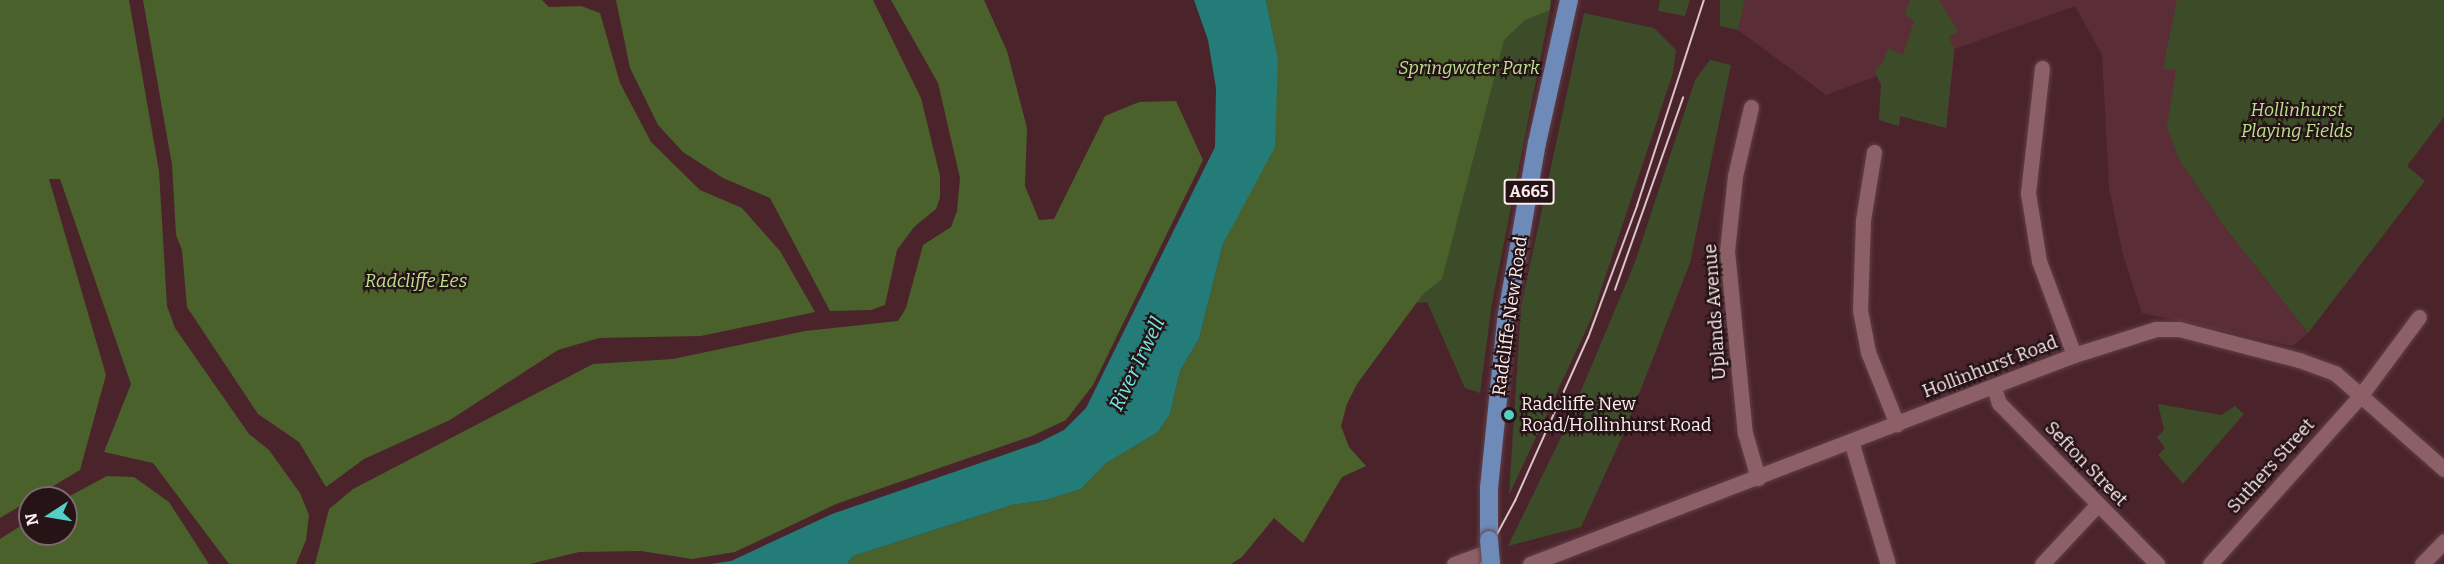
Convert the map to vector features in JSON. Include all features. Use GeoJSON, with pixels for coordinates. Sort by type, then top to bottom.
{"type":"FeatureCollection","features":[{"type":"Feature","properties":{"kind":"main road","name":"Radcliffe New Road"},"geometry":{"type":"LineString","coordinates":[[1487,553],[1489,488],[1506,321],[1537,143],[1569,0]]}},
{"type":"Feature","properties":{"kind":"street"},"geometry":{"type":"LineString","coordinates":[[2042,69],[2028,193],[2039,261],[2074,355]]}},
{"type":"Feature","properties":{"kind":"street","name":"Uplands Avenue"},"geometry":{"type":"LineString","coordinates":[[1750,107],[1720,251],[1745,433],[1758,478]]}},
{"type":"Feature","properties":{"kind":"street"},"geometry":{"type":"LineString","coordinates":[[1874,152],[1863,220],[1860,310],[1868,352],[1897,424]]}},
{"type":"Feature","properties":{"kind":"street","name":"Suthers Street"},"geometry":{"type":"LineString","coordinates":[[2210,564],[2361,395],[2420,317]]}},
{"type":"Feature","properties":{"kind":"street","name":"Hollinhurst Road"},"geometry":{"type":"LineString","coordinates":[[1530,564],[1994,388],[2074,355],[2133,334],[2179,329],[2299,360],[2335,373],[2444,469]]}},
{"type":"Feature","properties":{"kind":"street","name":"Sefton Street"},"geometry":{"type":"LineString","coordinates":[[1994,388],[1999,403],[2157,564]]}},
{"type":"Feature","properties":{"kind":"street"},"geometry":{"type":"LineString","coordinates":[[1851,441],[1888,564]]}},
{"type":"Feature","properties":{"kind":"street"},"geometry":{"type":"LineString","coordinates":[[2042,564],[2098,504]]}},
{"type":"Feature","properties":{"kind":"street"},"geometry":{"type":"LineString","coordinates":[[2422,564],[2444,541]]}},
{"type":"Feature","properties":{"kind":"street"},"geometry":{"type":"LineString","coordinates":[[1454,564],[1487,553]]}},
{"type":"Feature","properties":{"kind":"shaded area"},"geometry":{"type":"Polygon","coordinates":[[[1745,0],[2190,0],[2178,158],[2227,230],[2308,333],[2293,346],[2142,313],[2123,255],[2109,188],[2102,55],[2075,6],[1955,49],[1946,128],[1900,116],[1899,126],[1879,120],[1881,85],[1877,76],[1826,95],[1738,30],[1745,0]]]}},
{"type":"Feature","properties":{"kind":"green space"},"geometry":{"type":"Polygon","coordinates":[[[0,0],[129,0],[159,171],[167,306],[175,328],[249,434],[269,450],[300,493],[309,515],[306,540],[296,564],[229,564],[153,463],[104,452],[131,384],[60,179],[49,179],[106,375],[80,470],[53,486],[18,486],[18,507],[0,518],[0,0]]]}},
{"type":"Feature","properties":{"kind":"green space","name":"Radcliffe Ees"},"geometry":{"type":"Polygon","coordinates":[[[143,0],[542,0],[549,7],[581,6],[600,13],[620,83],[651,142],[700,190],[742,208],[780,251],[815,312],[701,336],[599,338],[558,350],[450,420],[364,459],[326,487],[299,442],[258,414],[187,307],[182,250],[176,235],[172,165],[143,0]]]}},
{"type":"Feature","properties":{"kind":"green space"},"geometry":{"type":"Polygon","coordinates":[[[616,0],[873,0],[921,98],[940,176],[940,198],[936,209],[914,227],[897,250],[885,305],[871,310],[830,311],[770,198],[723,178],[683,152],[658,125],[630,68],[616,0]]]}},
{"type":"Feature","properties":{"kind":"green space"},"geometry":{"type":"Polygon","coordinates":[[[891,0],[984,0],[1007,51],[1027,128],[1025,186],[1039,220],[1054,219],[1105,116],[1139,102],[1176,101],[1203,160],[1093,385],[1066,420],[1032,436],[836,504],[735,552],[692,559],[641,551],[579,552],[530,564],[315,564],[329,509],[353,489],[593,364],[673,359],[805,331],[898,321],[906,308],[923,245],[951,227],[957,211],[960,178],[938,83],[891,0]]]}},
{"type":"Feature","properties":{"kind":"green space"},"geometry":{"type":"Polygon","coordinates":[[[1266,0],[1551,0],[1550,10],[1525,20],[1504,40],[1442,279],[1423,294],[1357,384],[1347,404],[1341,426],[1349,447],[1366,466],[1342,477],[1303,543],[1274,518],[1242,557],[1231,564],[847,564],[853,556],[1012,505],[1046,500],[1081,489],[1105,464],[1158,432],[1170,414],[1180,371],[1199,339],[1223,244],[1254,183],[1278,58],[1266,0]]]}},
{"type":"Feature","properties":{"kind":"green space","name":"Springwater Park"},"geometry":{"type":"Polygon","coordinates":[[[1396,0],[1547,0],[1550,10],[1492,303],[1480,393],[1465,388],[1427,302],[1417,303],[1396,0]]]}},
{"type":"Feature","properties":{"kind":"green space"},"geometry":{"type":"Polygon","coordinates":[[[1660,0],[1690,0],[1685,16],[1658,11],[1660,0]]]}},
{"type":"Feature","properties":{"kind":"green space"},"geometry":{"type":"Polygon","coordinates":[[[1720,0],[1745,0],[1738,30],[1720,26],[1720,0]]]}},
{"type":"Feature","properties":{"kind":"green space"},"geometry":{"type":"Polygon","coordinates":[[[1910,0],[1939,0],[1958,32],[1949,36],[1954,49],[1946,128],[1900,116],[1899,126],[1879,120],[1881,85],[1875,71],[1883,62],[1888,48],[1903,55],[1914,21],[1905,15],[1910,0]]]}},
{"type":"Feature","properties":{"kind":"green space","name":"Hollinhurst Playing Fields"},"geometry":{"type":"Polygon","coordinates":[[[2177,0],[2444,0],[2444,117],[2407,166],[2425,181],[2308,333],[2227,230],[2178,158],[2167,126],[2176,70],[2163,69],[2177,0]]]}},
{"type":"Feature","properties":{"kind":"green space"},"geometry":{"type":"Polygon","coordinates":[[[1584,13],[1654,28],[1676,50],[1673,73],[1592,317],[1509,495],[1521,307],[1584,13]]]}},
{"type":"Feature","properties":{"kind":"green space"},"geometry":{"type":"Polygon","coordinates":[[[1710,60],[1731,65],[1690,263],[1623,435],[1581,527],[1508,546],[1565,429],[1635,262],[1695,80],[1710,60]]]}},
{"type":"Feature","properties":{"kind":"green space"},"geometry":{"type":"Polygon","coordinates":[[[2158,404],[2221,415],[2235,406],[2244,414],[2183,484],[2158,455],[2165,448],[2157,437],[2164,430],[2158,404]]]}},
{"type":"Feature","properties":{"kind":"green space"},"geometry":{"type":"Polygon","coordinates":[[[107,476],[134,477],[169,502],[209,564],[0,564],[0,539],[18,528],[18,546],[78,546],[78,492],[107,476]]]}},
{"type":"Feature","properties":{"kind":"water","name":"River Irwell"},"geometry":{"type":"Polygon","coordinates":[[[1194,0],[1266,0],[1278,58],[1275,147],[1223,244],[1199,339],[1180,371],[1170,414],[1158,432],[1105,464],[1081,489],[1046,500],[1012,505],[853,556],[847,564],[710,564],[731,561],[832,514],[1038,443],[1064,430],[1086,408],[1215,147],[1216,88],[1208,40],[1194,0]]]}},
{"type":"Feature","properties":{"kind":"tram line"},"geometry":{"type":"LineString","coordinates":[[1481,564],[1515,501],[1588,338],[1637,206],[1704,0]]}},
{"type":"Feature","properties":{"kind":"tram line"},"geometry":{"type":"LineString","coordinates":[[1615,290],[1683,98]]}},
{"type":"Feature","properties":{"kind":"place","name":"Radcliffe New Road/Hollinhurst Road"},"geometry":{"type":"Point","coordinates":[1509,415]}}]}
